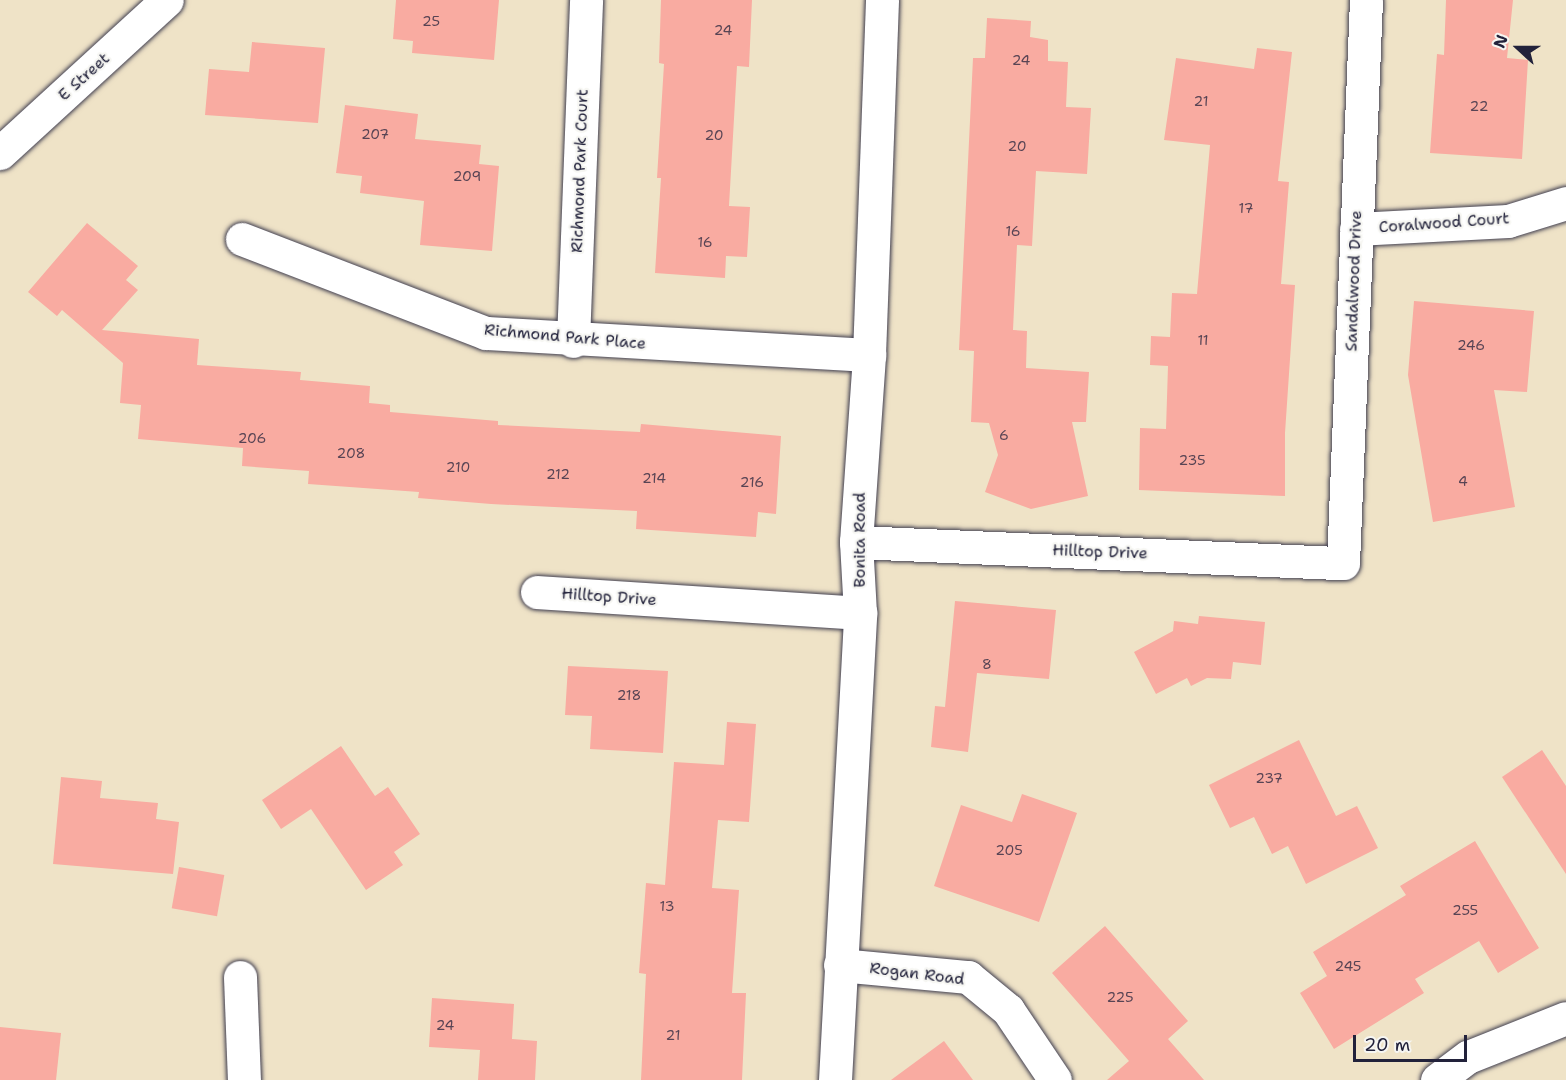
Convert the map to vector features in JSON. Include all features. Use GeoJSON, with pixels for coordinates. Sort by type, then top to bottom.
{"type":"FeatureCollection","features":[{"type":"Feature","properties":{"kind":"street","name":"E Street"},"geometry":{"type":"LineString","coordinates":[[0,153],[167,0]]}},
{"type":"Feature","properties":{"kind":"street","name":"Richmond Park Court"},"geometry":{"type":"LineString","coordinates":[[573,341],[586,0]]}},
{"type":"Feature","properties":{"kind":"street","name":"Bonita Road"},"geometry":{"type":"LineString","coordinates":[[835,1080],[860,613],[856,542],[868,356],[882,0]]}},
{"type":"Feature","properties":{"kind":"street","name":"Sandalwood Drive"},"geometry":{"type":"LineString","coordinates":[[1343,563],[1366,0]]}},
{"type":"Feature","properties":{"kind":"street","name":"Coralwood Court"},"geometry":{"type":"LineString","coordinates":[[1356,229],[1508,222],[1566,203]]}},
{"type":"Feature","properties":{"kind":"street","name":"Richmond Park Place"},"geometry":{"type":"LineString","coordinates":[[242,239],[486,333],[573,341],[868,356]]}},
{"type":"Feature","properties":{"kind":"street","name":"Hilltop Drive"},"geometry":{"type":"LineString","coordinates":[[856,542],[1343,563]]}},
{"type":"Feature","properties":{"kind":"street","name":"Hilltop Drive"},"geometry":{"type":"LineString","coordinates":[[537,592],[860,613]]}},
{"type":"Feature","properties":{"kind":"street","name":"Rogan Road"},"geometry":{"type":"LineString","coordinates":[[840,965],[968,977],[1008,1010],[1055,1080]]}},
{"type":"Feature","properties":{"kind":"street"},"geometry":{"type":"LineString","coordinates":[[240,977],[244,1080]]}},
{"type":"Feature","properties":{"kind":"street"},"geometry":{"type":"LineString","coordinates":[[1437,1080],[1468,1057],[1566,1018]]}},
{"type":"Feature","properties":{"kind":"building"},"geometry":{"type":"Polygon","coordinates":[[[396,0],[499,0],[494,60],[412,53],[413,41],[393,39],[396,0]]]}},
{"type":"Feature","properties":{"kind":"building"},"geometry":{"type":"Polygon","coordinates":[[[661,0],[752,0],[749,67],[737,66],[729,206],[750,207],[747,257],[726,256],[725,278],[655,273],[661,178],[657,178],[664,64],[659,63],[661,0]]]}},
{"type":"Feature","properties":{"kind":"building"},"geometry":{"type":"Polygon","coordinates":[[[1446,0],[1513,0],[1507,58],[1528,60],[1522,159],[1430,153],[1437,54],[1444,55],[1446,0]]]}},
{"type":"Feature","properties":{"kind":"building"},"geometry":{"type":"Polygon","coordinates":[[[987,18],[1031,21],[1030,37],[1048,40],[1048,61],[1068,62],[1066,107],[1091,108],[1087,174],[1036,171],[1032,246],[1017,245],[1013,330],[1027,331],[1026,368],[1089,372],[1086,422],[1072,422],[1088,496],[1031,509],[985,492],[998,455],[989,423],[971,422],[974,351],[959,350],[973,58],[985,58],[987,18]]]}},
{"type":"Feature","properties":{"kind":"building"},"geometry":{"type":"Polygon","coordinates":[[[252,42],[325,48],[318,123],[205,115],[209,69],[249,72],[252,42]]]}},
{"type":"Feature","properties":{"kind":"building"},"geometry":{"type":"Polygon","coordinates":[[[1257,48],[1292,52],[1278,181],[1289,182],[1281,284],[1295,285],[1285,433],[1285,496],[1139,490],[1140,428],[1166,429],[1168,366],[1150,365],[1151,336],[1170,337],[1172,293],[1197,294],[1210,145],[1164,140],[1176,58],[1254,69],[1257,48]]]}},
{"type":"Feature","properties":{"kind":"building"},"geometry":{"type":"Polygon","coordinates":[[[345,105],[418,114],[415,139],[481,145],[479,164],[499,166],[492,251],[420,245],[424,201],[360,193],[362,176],[336,173],[345,105]]]}},
{"type":"Feature","properties":{"kind":"building"},"geometry":{"type":"Polygon","coordinates":[[[87,223],[138,266],[126,280],[138,290],[102,330],[199,339],[197,365],[301,372],[300,380],[370,386],[369,403],[390,405],[390,412],[498,421],[498,425],[640,432],[641,424],[781,436],[776,514],[758,512],[756,537],[636,529],[637,511],[491,504],[418,498],[419,492],[308,484],[309,471],[242,466],[243,448],[138,439],[141,405],[120,403],[123,363],[62,310],[57,316],[28,292],[87,223]]]}},
{"type":"Feature","properties":{"kind":"building"},"geometry":{"type":"Polygon","coordinates":[[[1414,301],[1534,311],[1527,392],[1494,390],[1515,507],[1433,522],[1408,375],[1414,301]]]}},
{"type":"Feature","properties":{"kind":"building"},"geometry":{"type":"Polygon","coordinates":[[[955,601],[1056,610],[1049,679],[977,673],[968,752],[931,747],[935,706],[945,707],[955,601]]]}},
{"type":"Feature","properties":{"kind":"building"},"geometry":{"type":"Polygon","coordinates":[[[1199,616],[1265,622],[1261,665],[1233,662],[1231,679],[1207,678],[1191,686],[1187,678],[1156,694],[1134,652],[1173,631],[1174,621],[1198,624],[1199,616]]]}},
{"type":"Feature","properties":{"kind":"building"},"geometry":{"type":"Polygon","coordinates":[[[568,666],[668,671],[663,753],[590,749],[592,716],[565,715],[568,666]]]}},
{"type":"Feature","properties":{"kind":"building"},"geometry":{"type":"Polygon","coordinates":[[[727,722],[756,724],[749,822],[718,820],[712,888],[739,890],[732,993],[746,993],[742,1080],[641,1080],[646,974],[639,973],[646,883],[665,885],[674,762],[724,765],[727,722]]]}},
{"type":"Feature","properties":{"kind":"building"},"geometry":{"type":"Polygon","coordinates":[[[1299,740],[1336,816],[1357,806],[1378,848],[1306,884],[1288,846],[1272,854],[1254,817],[1230,828],[1209,785],[1299,740]]]}},
{"type":"Feature","properties":{"kind":"building"},"geometry":{"type":"Polygon","coordinates":[[[341,746],[375,796],[388,787],[420,834],[394,852],[403,865],[366,890],[311,809],[281,829],[262,800],[341,746]]]}},
{"type":"Feature","properties":{"kind":"building"},"geometry":{"type":"Polygon","coordinates":[[[1542,750],[1566,786],[1566,874],[1502,777],[1542,750]]]}},
{"type":"Feature","properties":{"kind":"building"},"geometry":{"type":"Polygon","coordinates":[[[61,777],[102,781],[100,798],[158,803],[156,819],[179,822],[173,874],[53,864],[61,777]]]}},
{"type":"Feature","properties":{"kind":"building"},"geometry":{"type":"Polygon","coordinates":[[[1022,794],[1077,813],[1039,922],[934,886],[961,805],[1012,822],[1022,794]]]}},
{"type":"Feature","properties":{"kind":"building"},"geometry":{"type":"Polygon","coordinates":[[[1475,841],[1539,948],[1498,973],[1479,941],[1415,979],[1424,993],[1334,1049],[1300,993],[1327,976],[1313,952],[1406,895],[1400,886],[1475,841]]]}},
{"type":"Feature","properties":{"kind":"building"},"geometry":{"type":"Polygon","coordinates":[[[179,867],[224,875],[217,916],[172,908],[179,867]]]}},
{"type":"Feature","properties":{"kind":"building"},"geometry":{"type":"Polygon","coordinates":[[[1105,926],[1188,1021],[1168,1039],[1204,1080],[1107,1080],[1129,1061],[1052,973],[1105,926]]]}},
{"type":"Feature","properties":{"kind":"building"},"geometry":{"type":"Polygon","coordinates":[[[432,998],[514,1004],[512,1039],[537,1041],[535,1080],[478,1080],[480,1050],[429,1047],[432,998]]]}},
{"type":"Feature","properties":{"kind":"building"},"geometry":{"type":"Polygon","coordinates":[[[0,1027],[61,1033],[56,1080],[0,1080],[0,1027]]]}},
{"type":"Feature","properties":{"kind":"building"},"geometry":{"type":"Polygon","coordinates":[[[944,1041],[973,1080],[891,1080],[944,1041]]]}}]}
